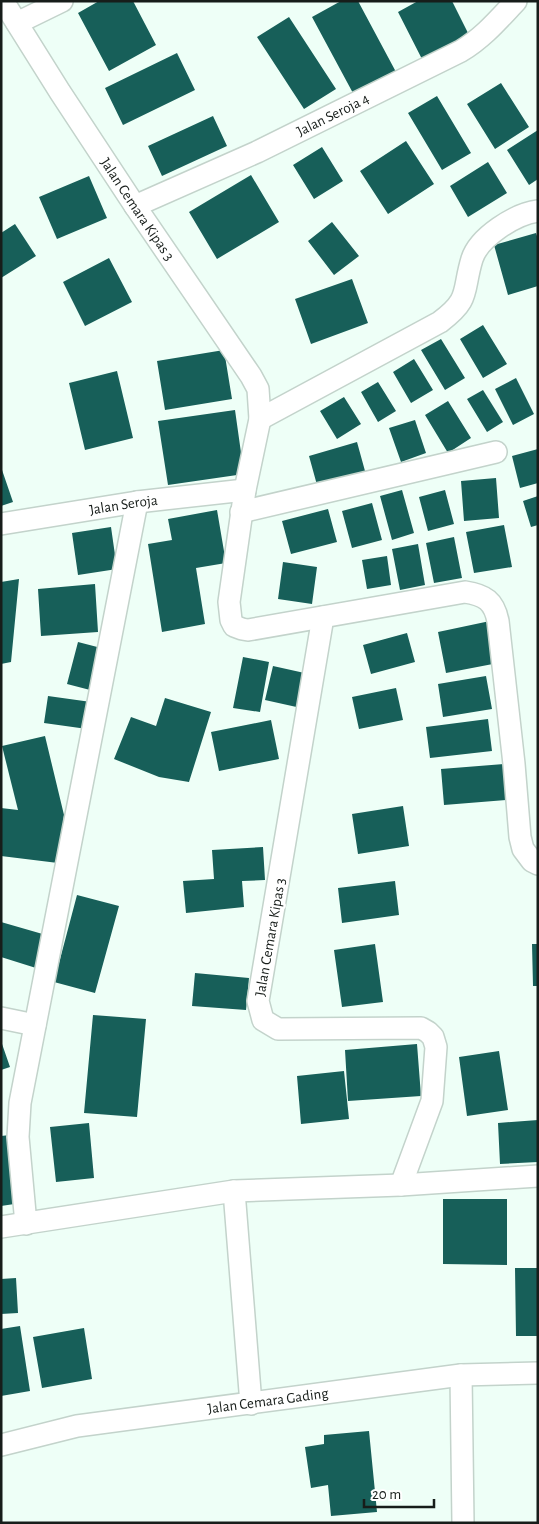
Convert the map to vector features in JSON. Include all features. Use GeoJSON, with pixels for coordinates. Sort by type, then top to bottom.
{"type":"FeatureCollection","features":[{"type":"Feature","properties":{"kind":"street"},"geometry":{"type":"LineString","coordinates":[[17,23],[62,1]]}},
{"type":"Feature","properties":{"kind":"street","name":"Jalan Seroja 4"},"geometry":{"type":"LineString","coordinates":[[135,206],[257,152],[461,51],[483,35],[516,1]]}},
{"type":"Feature","properties":{"kind":"street","name":"Jalan Cemara Kipas 3"},"geometry":{"type":"LineString","coordinates":[[3,4],[258,389],[260,419],[241,512],[228,602],[230,620],[234,626],[242,630],[248,630],[466,592],[480,594],[490,602],[496,611],[514,764],[520,836],[524,849],[532,861],[538,864]]}},
{"type":"Feature","properties":{"kind":"street"},"geometry":{"type":"LineString","coordinates":[[260,419],[440,322],[462,302],[468,283],[472,258],[480,245],[510,221],[538,210]]}},
{"type":"Feature","properties":{"kind":"street"},"geometry":{"type":"LineString","coordinates":[[241,512],[496,452]]}},
{"type":"Feature","properties":{"kind":"street","name":"Jalan Seroja"},"geometry":{"type":"LineString","coordinates":[[1,524],[137,502],[245,490]]}},
{"type":"Feature","properties":{"kind":"street"},"geometry":{"type":"LineString","coordinates":[[26,1224],[18,1137],[20,1102],[137,502]]}},
{"type":"Feature","properties":{"kind":"street","name":"Jalan Cemara Kipas 3"},"geometry":{"type":"LineString","coordinates":[[323,617],[258,1001],[263,1020],[278,1029],[421,1028],[433,1037],[436,1046],[432,1101],[401,1185]]}},
{"type":"Feature","properties":{"kind":"street"},"geometry":{"type":"LineString","coordinates":[[1,1018],[35,1025]]}},
{"type":"Feature","properties":{"kind":"street"},"geometry":{"type":"LineString","coordinates":[[1,1227],[234,1191],[401,1185],[538,1176]]}},
{"type":"Feature","properties":{"kind":"street"},"geometry":{"type":"LineString","coordinates":[[234,1191],[251,1404]]}},
{"type":"Feature","properties":{"kind":"street","name":"Jalan Cemara Gading"},"geometry":{"type":"LineString","coordinates":[[1,1445],[77,1426],[460,1375],[538,1372]]}},
{"type":"Feature","properties":{"kind":"street"},"geometry":{"type":"LineString","coordinates":[[460,1375],[463,1523]]}},
{"type":"Feature","properties":{"kind":"building"},"geometry":{"type":"Polygon","coordinates":[[[99,1],[133,1],[156,45],[109,71],[78,13],[99,1]]]}},
{"type":"Feature","properties":{"kind":"building"},"geometry":{"type":"Polygon","coordinates":[[[341,1],[358,1],[396,72],[354,95],[312,17],[341,1]]]}},
{"type":"Feature","properties":{"kind":"building"},"geometry":{"type":"Polygon","coordinates":[[[418,1],[452,1],[471,39],[424,63],[398,12],[418,1]]]}},
{"type":"Feature","properties":{"kind":"building"},"geometry":{"type":"Polygon","coordinates":[[[289,17],[336,89],[304,109],[257,37],[289,17]]]}},
{"type":"Feature","properties":{"kind":"building"},"geometry":{"type":"Polygon","coordinates":[[[177,53],[195,90],[123,125],[105,88],[177,53]]]}},
{"type":"Feature","properties":{"kind":"building"},"geometry":{"type":"Polygon","coordinates":[[[501,83],[529,127],[495,149],[467,104],[501,83]]]}},
{"type":"Feature","properties":{"kind":"building"},"geometry":{"type":"Polygon","coordinates":[[[437,96],[471,153],[442,170],[408,113],[437,96]]]}},
{"type":"Feature","properties":{"kind":"building"},"geometry":{"type":"Polygon","coordinates":[[[213,116],[227,146],[162,176],[148,146],[213,116]]]}},
{"type":"Feature","properties":{"kind":"building"},"geometry":{"type":"Polygon","coordinates":[[[538,130],[538,179],[529,185],[507,150],[538,130]]]}},
{"type":"Feature","properties":{"kind":"building"},"geometry":{"type":"Polygon","coordinates":[[[406,141],[434,184],[388,214],[360,171],[406,141]]]}},
{"type":"Feature","properties":{"kind":"building"},"geometry":{"type":"Polygon","coordinates":[[[322,147],[343,181],[314,199],[293,165],[322,147]]]}},
{"type":"Feature","properties":{"kind":"building"},"geometry":{"type":"Polygon","coordinates":[[[488,162],[507,193],[468,217],[450,186],[488,162]]]}},
{"type":"Feature","properties":{"kind":"building"},"geometry":{"type":"Polygon","coordinates":[[[251,175],[279,222],[217,259],[189,212],[251,175]]]}},
{"type":"Feature","properties":{"kind":"building"},"geometry":{"type":"Polygon","coordinates":[[[89,176],[107,218],[57,239],[39,197],[89,176]]]}},
{"type":"Feature","properties":{"kind":"building"},"geometry":{"type":"Polygon","coordinates":[[[332,222],[359,256],[334,275],[308,241],[332,222]]]}},
{"type":"Feature","properties":{"kind":"building"},"geometry":{"type":"Polygon","coordinates":[[[15,224],[36,256],[1,278],[1,233],[15,224]]]}},
{"type":"Feature","properties":{"kind":"building"},"geometry":{"type":"Polygon","coordinates":[[[536,233],[538,239],[538,286],[508,295],[494,245],[536,233]]]}},
{"type":"Feature","properties":{"kind":"building"},"geometry":{"type":"Polygon","coordinates":[[[109,258],[132,302],[85,326],[63,282],[109,258]]]}},
{"type":"Feature","properties":{"kind":"building"},"geometry":{"type":"Polygon","coordinates":[[[352,279],[368,323],[311,344],[295,299],[352,279]]]}},
{"type":"Feature","properties":{"kind":"building"},"geometry":{"type":"Polygon","coordinates":[[[483,325],[507,364],[483,378],[460,339],[483,325]]]}},
{"type":"Feature","properties":{"kind":"building"},"geometry":{"type":"Polygon","coordinates":[[[441,339],[465,378],[445,390],[421,350],[441,339]]]}},
{"type":"Feature","properties":{"kind":"building"},"geometry":{"type":"Polygon","coordinates":[[[224,350],[232,399],[165,410],[157,361],[224,350]]]}},
{"type":"Feature","properties":{"kind":"building"},"geometry":{"type":"Polygon","coordinates":[[[414,359],[433,390],[411,403],[393,372],[414,359]]]}},
{"type":"Feature","properties":{"kind":"building"},"geometry":{"type":"Polygon","coordinates":[[[117,371],[133,438],[85,450],[69,383],[117,371]]]}},
{"type":"Feature","properties":{"kind":"building"},"geometry":{"type":"Polygon","coordinates":[[[516,378],[534,414],[513,425],[495,389],[516,378]]]}},
{"type":"Feature","properties":{"kind":"building"},"geometry":{"type":"Polygon","coordinates":[[[378,382],[396,411],[378,422],[361,392],[378,382]]]}},
{"type":"Feature","properties":{"kind":"building"},"geometry":{"type":"Polygon","coordinates":[[[483,390],[503,422],[487,432],[467,399],[483,390]]]}},
{"type":"Feature","properties":{"kind":"building"},"geometry":{"type":"Polygon","coordinates":[[[344,397],[361,424],[337,439],[320,411],[344,397]]]}},
{"type":"Feature","properties":{"kind":"building"},"geometry":{"type":"Polygon","coordinates":[[[448,401],[471,438],[448,453],[425,415],[448,401]]]}},
{"type":"Feature","properties":{"kind":"building"},"geometry":{"type":"Polygon","coordinates":[[[235,410],[244,474],[168,485],[158,421],[235,410]]]}},
{"type":"Feature","properties":{"kind":"building"},"geometry":{"type":"Polygon","coordinates":[[[415,420],[426,453],[401,462],[389,428],[415,420]]]}},
{"type":"Feature","properties":{"kind":"building"},"geometry":{"type":"Polygon","coordinates":[[[357,442],[365,471],[317,485],[309,456],[357,442]]]}},
{"type":"Feature","properties":{"kind":"building"},"geometry":{"type":"Polygon","coordinates":[[[538,449],[538,483],[520,488],[512,456],[538,449]]]}},
{"type":"Feature","properties":{"kind":"building"},"geometry":{"type":"Polygon","coordinates":[[[1,467],[13,502],[1,506],[1,467]]]}},
{"type":"Feature","properties":{"kind":"building"},"geometry":{"type":"Polygon","coordinates":[[[496,478],[499,518],[464,521],[461,481],[496,478]]]}},
{"type":"Feature","properties":{"kind":"building"},"geometry":{"type":"Polygon","coordinates":[[[402,490],[414,533],[392,540],[380,496],[402,490]]]}},
{"type":"Feature","properties":{"kind":"building"},"geometry":{"type":"Polygon","coordinates":[[[445,490],[454,524],[428,531],[419,497],[445,490]]]}},
{"type":"Feature","properties":{"kind":"building"},"geometry":{"type":"Polygon","coordinates":[[[538,496],[538,525],[531,527],[523,501],[538,496]]]}},
{"type":"Feature","properties":{"kind":"building"},"geometry":{"type":"Polygon","coordinates":[[[372,503],[382,540],[352,548],[342,511],[372,503]]]}},
{"type":"Feature","properties":{"kind":"building"},"geometry":{"type":"Polygon","coordinates":[[[328,509],[337,542],[291,554],[282,521],[328,509]]]}},
{"type":"Feature","properties":{"kind":"building"},"geometry":{"type":"Polygon","coordinates":[[[217,510],[226,563],[196,568],[205,624],[162,632],[148,544],[172,540],[168,519],[217,510]]]}},
{"type":"Feature","properties":{"kind":"building"},"geometry":{"type":"Polygon","coordinates":[[[504,525],[512,567],[474,573],[466,532],[504,525]]]}},
{"type":"Feature","properties":{"kind":"building"},"geometry":{"type":"Polygon","coordinates":[[[111,527],[117,569],[78,575],[72,533],[111,527]]]}},
{"type":"Feature","properties":{"kind":"building"},"geometry":{"type":"Polygon","coordinates":[[[454,537],[462,578],[434,583],[426,543],[454,537]]]}},
{"type":"Feature","properties":{"kind":"building"},"geometry":{"type":"Polygon","coordinates":[[[418,544],[425,585],[400,590],[392,549],[418,544]]]}},
{"type":"Feature","properties":{"kind":"building"},"geometry":{"type":"Polygon","coordinates":[[[387,556],[391,585],[367,589],[362,560],[387,556]]]}},
{"type":"Feature","properties":{"kind":"building"},"geometry":{"type":"Polygon","coordinates":[[[283,562],[317,567],[312,604],[278,599],[283,562]]]}},
{"type":"Feature","properties":{"kind":"building"},"geometry":{"type":"Polygon","coordinates":[[[19,579],[11,662],[1,664],[1,582],[19,579]]]}},
{"type":"Feature","properties":{"kind":"building"},"geometry":{"type":"Polygon","coordinates":[[[95,584],[98,632],[41,636],[38,589],[95,584]]]}},
{"type":"Feature","properties":{"kind":"building"},"geometry":{"type":"Polygon","coordinates":[[[490,621],[498,663],[446,673],[438,632],[490,621]]]}},
{"type":"Feature","properties":{"kind":"building"},"geometry":{"type":"Polygon","coordinates":[[[407,633],[415,662],[371,674],[363,645],[407,633]]]}},
{"type":"Feature","properties":{"kind":"building"},"geometry":{"type":"Polygon","coordinates":[[[78,642],[105,649],[94,691],[67,684],[78,642]]]}},
{"type":"Feature","properties":{"kind":"building"},"geometry":{"type":"Polygon","coordinates":[[[243,657],[269,662],[260,712],[233,708],[243,657]]]}},
{"type":"Feature","properties":{"kind":"building"},"geometry":{"type":"Polygon","coordinates":[[[273,666],[309,674],[301,708],[265,700],[273,666]]]}},
{"type":"Feature","properties":{"kind":"building"},"geometry":{"type":"Polygon","coordinates":[[[486,676],[492,709],[443,717],[438,684],[486,676]]]}},
{"type":"Feature","properties":{"kind":"building"},"geometry":{"type":"Polygon","coordinates":[[[396,688],[403,720],[359,729],[352,697],[396,688]]]}},
{"type":"Feature","properties":{"kind":"building"},"geometry":{"type":"Polygon","coordinates":[[[48,696],[91,702],[87,729],[44,723],[48,696]]]}},
{"type":"Feature","properties":{"kind":"building"},"geometry":{"type":"Polygon","coordinates":[[[165,698],[211,712],[189,782],[159,777],[114,759],[131,717],[156,726],[165,698]]]}},
{"type":"Feature","properties":{"kind":"building"},"geometry":{"type":"Polygon","coordinates":[[[488,719],[492,751],[430,758],[426,727],[488,719]]]}},
{"type":"Feature","properties":{"kind":"building"},"geometry":{"type":"Polygon","coordinates":[[[271,720],[279,759],[219,771],[211,732],[271,720]]]}},
{"type":"Feature","properties":{"kind":"building"},"geometry":{"type":"Polygon","coordinates":[[[45,736],[64,815],[58,863],[1,856],[1,808],[18,810],[2,746],[45,736]]]}},
{"type":"Feature","properties":{"kind":"building"},"geometry":{"type":"Polygon","coordinates":[[[504,764],[506,800],[444,805],[441,769],[504,764]]]}},
{"type":"Feature","properties":{"kind":"building"},"geometry":{"type":"Polygon","coordinates":[[[403,806],[409,846],[358,854],[352,814],[403,806]]]}},
{"type":"Feature","properties":{"kind":"building"},"geometry":{"type":"Polygon","coordinates":[[[263,847],[265,880],[242,881],[244,907],[186,913],[183,881],[214,879],[212,850],[263,847]]]}},
{"type":"Feature","properties":{"kind":"building"},"geometry":{"type":"Polygon","coordinates":[[[395,881],[399,915],[342,923],[338,888],[395,881]]]}},
{"type":"Feature","properties":{"kind":"building"},"geometry":{"type":"Polygon","coordinates":[[[77,895],[119,906],[95,993],[54,982],[77,895]]]}},
{"type":"Feature","properties":{"kind":"building"},"geometry":{"type":"Polygon","coordinates":[[[1,922],[46,935],[36,968],[1,957],[1,922]]]}},
{"type":"Feature","properties":{"kind":"building"},"geometry":{"type":"Polygon","coordinates":[[[375,944],[383,1002],[342,1007],[334,950],[375,944]]]}},
{"type":"Feature","properties":{"kind":"building"},"geometry":{"type":"Polygon","coordinates":[[[532,944],[538,944],[538,986],[533,986],[532,944]]]}},
{"type":"Feature","properties":{"kind":"building"},"geometry":{"type":"Polygon","coordinates":[[[195,973],[249,978],[246,1010],[192,1006],[195,973]]]}},
{"type":"Feature","properties":{"kind":"building"},"geometry":{"type":"Polygon","coordinates":[[[93,1015],[146,1019],[137,1117],[84,1113],[93,1015]]]}},
{"type":"Feature","properties":{"kind":"building"},"geometry":{"type":"Polygon","coordinates":[[[1,1041],[10,1067],[1,1070],[1,1041]]]}},
{"type":"Feature","properties":{"kind":"building"},"geometry":{"type":"Polygon","coordinates":[[[417,1044],[421,1096],[348,1101],[345,1050],[417,1044]]]}},
{"type":"Feature","properties":{"kind":"building"},"geometry":{"type":"Polygon","coordinates":[[[499,1051],[508,1110],[467,1116],[459,1057],[499,1051]]]}},
{"type":"Feature","properties":{"kind":"building"},"geometry":{"type":"Polygon","coordinates":[[[344,1071],[349,1119],[301,1124],[297,1076],[344,1071]]]}},
{"type":"Feature","properties":{"kind":"building"},"geometry":{"type":"Polygon","coordinates":[[[538,1120],[538,1162],[500,1164],[498,1123],[538,1120]]]}},
{"type":"Feature","properties":{"kind":"building"},"geometry":{"type":"Polygon","coordinates":[[[89,1123],[94,1178],[56,1182],[50,1127],[89,1123]]]}},
{"type":"Feature","properties":{"kind":"building"},"geometry":{"type":"Polygon","coordinates":[[[10,1135],[21,1203],[1,1206],[1,1136],[10,1135]]]}},
{"type":"Feature","properties":{"kind":"building"},"geometry":{"type":"Polygon","coordinates":[[[443,1199],[507,1199],[507,1265],[443,1264],[443,1199]]]}},
{"type":"Feature","properties":{"kind":"building"},"geometry":{"type":"Polygon","coordinates":[[[515,1268],[538,1268],[538,1336],[516,1336],[515,1268]]]}},
{"type":"Feature","properties":{"kind":"building"},"geometry":{"type":"Polygon","coordinates":[[[16,1278],[18,1313],[1,1314],[1,1279],[16,1278]]]}},
{"type":"Feature","properties":{"kind":"building"},"geometry":{"type":"Polygon","coordinates":[[[20,1326],[30,1391],[1,1396],[1,1329],[20,1326]]]}},
{"type":"Feature","properties":{"kind":"building"},"geometry":{"type":"Polygon","coordinates":[[[84,1328],[92,1379],[42,1388],[33,1337],[84,1328]]]}},
{"type":"Feature","properties":{"kind":"building"},"geometry":{"type":"Polygon","coordinates":[[[369,1431],[377,1512],[331,1516],[328,1485],[311,1488],[305,1447],[324,1444],[324,1435],[369,1431]]]}}]}
